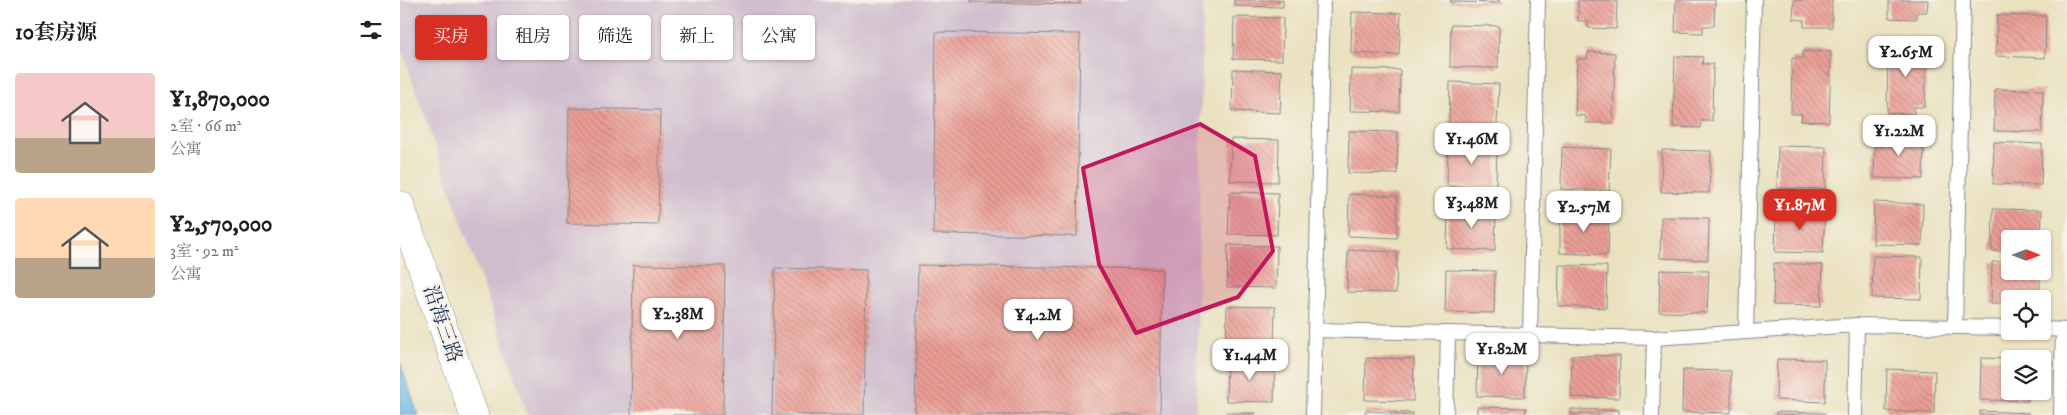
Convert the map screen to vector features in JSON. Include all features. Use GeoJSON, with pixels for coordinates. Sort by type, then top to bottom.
{"type":"FeatureCollection","features":[{"type":"Feature","properties":{"kind":"street","name":"沿海三路"},"geometry":{"type":"LineString","coordinates":[[400,205],[474,415]]}},
{"type":"Feature","properties":{"kind":"lane"},"geometry":{"type":"LineString","coordinates":[[1312,415],[1323,0]]}},
{"type":"Feature","properties":{"kind":"lane"},"geometry":{"type":"LineString","coordinates":[[1530,336],[1538,0]]}},
{"type":"Feature","properties":{"kind":"lane"},"geometry":{"type":"LineString","coordinates":[[1746,332],[1754,0]]}},
{"type":"Feature","properties":{"kind":"lane"},"geometry":{"type":"LineString","coordinates":[[1955,327],[1963,0]]}},
{"type":"Feature","properties":{"kind":"lane"},"geometry":{"type":"LineString","coordinates":[[1315,330],[1654,338],[1857,325],[2001,328]]}},
{"type":"Feature","properties":{"kind":"lane"},"geometry":{"type":"LineString","coordinates":[[1855,415],[1857,325]]}},
{"type":"Feature","properties":{"kind":"lane"},"geometry":{"type":"LineString","coordinates":[[2051,329],[2065,330],[2061,415]]}},
{"type":"Feature","properties":{"kind":"lane"},"geometry":{"type":"LineString","coordinates":[[1446,415],[1448,333]]}},
{"type":"Feature","properties":{"kind":"lane"},"geometry":{"type":"LineString","coordinates":[[1652,415],[1654,338]]}},
{"type":"Feature","properties":{"kind":"highlighted area"},"geometry":{"type":"Polygon","coordinates":[[[1200,124],[1255,156],[1273,251],[1238,297],[1136,333],[1099,264],[1083,168],[1200,124]]]}},
{"type":"Feature","properties":{"kind":"shaded area"},"geometry":{"type":"Polygon","coordinates":[[[400,0],[1203,0],[1196,415],[528,415],[400,45],[400,0]]]}},
{"type":"Feature","properties":{"kind":"water"},"geometry":{"type":"Polygon","coordinates":[[[400,362],[418,415],[400,415],[400,362]]]}},
{"type":"Feature","properties":{"kind":"building"},"geometry":{"type":"Polygon","coordinates":[[[971,0],[1080,0],[1080,4],[971,2],[971,0]]]}},
{"type":"Feature","properties":{"kind":"building"},"geometry":{"type":"Polygon","coordinates":[[[1234,0],[1283,0],[1283,7],[1234,6],[1234,0]]]}},
{"type":"Feature","properties":{"kind":"building"},"geometry":{"type":"Polygon","coordinates":[[[1450,0],[1499,0],[1499,3],[1450,2],[1450,0]]]}},
{"type":"Feature","properties":{"kind":"building"},"geometry":{"type":"Polygon","coordinates":[[[1578,0],[1617,0],[1616,29],[1588,28],[1588,21],[1578,21],[1578,0]]]}},
{"type":"Feature","properties":{"kind":"building"},"geometry":{"type":"Polygon","coordinates":[[[1676,0],[1715,0],[1714,26],[1703,26],[1703,33],[1675,32],[1676,0]]]}},
{"type":"Feature","properties":{"kind":"building"},"geometry":{"type":"Polygon","coordinates":[[[1794,0],[1832,0],[1832,27],[1804,27],[1804,20],[1793,19],[1794,0]]]}},
{"type":"Feature","properties":{"kind":"building"},"geometry":{"type":"Polygon","coordinates":[[[1889,0],[1928,0],[1927,12],[1917,12],[1916,19],[1889,18],[1889,0]]]}},
{"type":"Feature","properties":{"kind":"building"},"geometry":{"type":"Polygon","coordinates":[[[1352,12],[1401,13],[1399,55],[1351,53],[1352,12]]]}},
{"type":"Feature","properties":{"kind":"building"},"geometry":{"type":"Polygon","coordinates":[[[1997,15],[2046,16],[2045,58],[1996,56],[1997,15]]]}},
{"type":"Feature","properties":{"kind":"building"},"geometry":{"type":"Polygon","coordinates":[[[1234,17],[1283,18],[1282,60],[1233,59],[1234,17]]]}},
{"type":"Feature","properties":{"kind":"building"},"geometry":{"type":"Polygon","coordinates":[[[1451,25],[1499,26],[1498,68],[1450,67],[1451,25]]]}},
{"type":"Feature","properties":{"kind":"building"},"geometry":{"type":"Polygon","coordinates":[[[936,32],[1080,34],[1077,236],[933,234],[936,32]]]}},
{"type":"Feature","properties":{"kind":"building"},"geometry":{"type":"Polygon","coordinates":[[[1888,42],[1916,43],[1916,50],[1927,51],[1925,107],[1914,107],[1914,114],[1887,113],[1888,42]]]}},
{"type":"Feature","properties":{"kind":"building"},"geometry":{"type":"Polygon","coordinates":[[[1803,51],[1831,52],[1829,122],[1801,121],[1802,114],[1791,114],[1792,58],[1803,58],[1803,51]]]}},
{"type":"Feature","properties":{"kind":"building"},"geometry":{"type":"Polygon","coordinates":[[[1588,52],[1615,53],[1613,123],[1586,123],[1586,116],[1575,115],[1577,59],[1587,59],[1588,52]]]}},
{"type":"Feature","properties":{"kind":"building"},"geometry":{"type":"Polygon","coordinates":[[[1675,56],[1703,57],[1702,64],[1713,64],[1712,121],[1701,121],[1701,128],[1673,127],[1675,56]]]}},
{"type":"Feature","properties":{"kind":"building"},"geometry":{"type":"Polygon","coordinates":[[[1233,69],[1282,71],[1280,113],[1232,111],[1233,69]]]}},
{"type":"Feature","properties":{"kind":"building"},"geometry":{"type":"Polygon","coordinates":[[[1351,69],[1400,70],[1399,112],[1350,111],[1351,69]]]}},
{"type":"Feature","properties":{"kind":"building"},"geometry":{"type":"Polygon","coordinates":[[[1450,82],[1499,84],[1497,125],[1449,124],[1450,82]]]}},
{"type":"Feature","properties":{"kind":"building"},"geometry":{"type":"Polygon","coordinates":[[[1995,89],[2043,90],[2042,132],[1994,131],[1995,89]]]}},
{"type":"Feature","properties":{"kind":"building"},"geometry":{"type":"Polygon","coordinates":[[[569,108],[660,110],[658,225],[567,223],[569,108]]]}},
{"type":"Feature","properties":{"kind":"building"},"geometry":{"type":"Polygon","coordinates":[[[1349,131],[1398,132],[1397,174],[1348,173],[1349,131]]]}},
{"type":"Feature","properties":{"kind":"building"},"geometry":{"type":"Polygon","coordinates":[[[1875,136],[1924,137],[1923,179],[1874,178],[1875,136]]]}},
{"type":"Feature","properties":{"kind":"building"},"geometry":{"type":"Polygon","coordinates":[[[1231,139],[1279,140],[1278,182],[1230,181],[1231,139]]]}},
{"type":"Feature","properties":{"kind":"building"},"geometry":{"type":"Polygon","coordinates":[[[1994,142],[2042,144],[2041,185],[1993,184],[1994,142]]]}},
{"type":"Feature","properties":{"kind":"building"},"geometry":{"type":"Polygon","coordinates":[[[1448,144],[1497,145],[1496,187],[1447,186],[1448,144]]]}},
{"type":"Feature","properties":{"kind":"building"},"geometry":{"type":"Polygon","coordinates":[[[1778,146],[1826,147],[1825,189],[1777,188],[1778,146]]]}},
{"type":"Feature","properties":{"kind":"building"},"geometry":{"type":"Polygon","coordinates":[[[1562,147],[1611,149],[1609,191],[1561,189],[1562,147]]]}},
{"type":"Feature","properties":{"kind":"building"},"geometry":{"type":"Polygon","coordinates":[[[1662,150],[1711,151],[1709,193],[1661,192],[1662,150]]]}},
{"type":"Feature","properties":{"kind":"building"},"geometry":{"type":"Polygon","coordinates":[[[1230,192],[1278,193],[1277,235],[1228,234],[1230,192]]]}},
{"type":"Feature","properties":{"kind":"building"},"geometry":{"type":"Polygon","coordinates":[[[1349,194],[1397,196],[1397,238],[1348,236],[1349,194]]]}},
{"type":"Feature","properties":{"kind":"building"},"geometry":{"type":"Polygon","coordinates":[[[1874,202],[1923,204],[1922,245],[1873,244],[1874,202]]]}},
{"type":"Feature","properties":{"kind":"building"},"geometry":{"type":"Polygon","coordinates":[[[1448,208],[1496,209],[1495,251],[1447,249],[1448,208]]]}},
{"type":"Feature","properties":{"kind":"building"},"geometry":{"type":"Polygon","coordinates":[[[1993,209],[2042,210],[2041,230],[2001,230],[2001,251],[1992,251],[1993,209]]]}},
{"type":"Feature","properties":{"kind":"building"},"geometry":{"type":"Polygon","coordinates":[[[1776,210],[1825,211],[1823,253],[1775,252],[1776,210]]]}},
{"type":"Feature","properties":{"kind":"building"},"geometry":{"type":"Polygon","coordinates":[[[1560,211],[1609,213],[1608,255],[1560,253],[1560,211]]]}},
{"type":"Feature","properties":{"kind":"building"},"geometry":{"type":"Polygon","coordinates":[[[1661,217],[1709,218],[1708,260],[1660,258],[1661,217]]]}},
{"type":"Feature","properties":{"kind":"building"},"geometry":{"type":"Polygon","coordinates":[[[1228,245],[1277,246],[1276,288],[1227,287],[1228,245]]]}},
{"type":"Feature","properties":{"kind":"building"},"geometry":{"type":"Polygon","coordinates":[[[1348,250],[1397,252],[1396,293],[1347,292],[1348,250]]]}},
{"type":"Feature","properties":{"kind":"building"},"geometry":{"type":"Polygon","coordinates":[[[1873,256],[1922,257],[1921,299],[1872,298],[1873,256]]]}},
{"type":"Feature","properties":{"kind":"building"},"geometry":{"type":"Polygon","coordinates":[[[1992,262],[2001,262],[2001,280],[2040,280],[2040,290],[2001,290],[2001,304],[1991,304],[1992,262]]]}},
{"type":"Feature","properties":{"kind":"building"},"geometry":{"type":"Polygon","coordinates":[[[1774,263],[1823,265],[1821,306],[1773,305],[1774,263]]]}},
{"type":"Feature","properties":{"kind":"building"},"geometry":{"type":"Polygon","coordinates":[[[633,265],[725,266],[723,415],[631,415],[633,265]]]}},
{"type":"Feature","properties":{"kind":"building"},"geometry":{"type":"Polygon","coordinates":[[[918,265],[1162,269],[1160,415],[915,415],[918,265]]]}},
{"type":"Feature","properties":{"kind":"building"},"geometry":{"type":"Polygon","coordinates":[[[1559,265],[1607,266],[1606,308],[1558,306],[1559,265]]]}},
{"type":"Feature","properties":{"kind":"building"},"geometry":{"type":"Polygon","coordinates":[[[775,268],[866,270],[864,415],[772,415],[775,268]]]}},
{"type":"Feature","properties":{"kind":"building"},"geometry":{"type":"Polygon","coordinates":[[[1446,270],[1495,271],[1494,313],[1445,312],[1446,270]]]}},
{"type":"Feature","properties":{"kind":"building"},"geometry":{"type":"Polygon","coordinates":[[[1660,270],[1709,271],[1707,313],[1659,312],[1660,270]]]}},
{"type":"Feature","properties":{"kind":"building"},"geometry":{"type":"Polygon","coordinates":[[[1227,306],[1275,307],[1274,349],[1226,348],[1227,306]]]}},
{"type":"Feature","properties":{"kind":"building"},"geometry":{"type":"Polygon","coordinates":[[[1478,354],[1526,355],[1525,397],[1477,396],[1478,354]]]}},
{"type":"Feature","properties":{"kind":"building"},"geometry":{"type":"Polygon","coordinates":[[[1572,355],[1620,356],[1619,398],[1571,397],[1572,355]]]}},
{"type":"Feature","properties":{"kind":"building"},"geometry":{"type":"Polygon","coordinates":[[[1366,358],[1414,359],[1413,401],[1365,400],[1366,358]]]}},
{"type":"Feature","properties":{"kind":"building"},"geometry":{"type":"Polygon","coordinates":[[[1981,358],[2001,359],[2001,400],[2028,401],[1980,400],[1981,358]]]}},
{"type":"Feature","properties":{"kind":"building"},"geometry":{"type":"Polygon","coordinates":[[[1227,359],[1275,361],[1274,402],[1226,401],[1227,359]]]}},
{"type":"Feature","properties":{"kind":"building"},"geometry":{"type":"Polygon","coordinates":[[[1777,359],[1825,360],[1825,402],[1776,400],[1777,359]]]}},
{"type":"Feature","properties":{"kind":"building"},"geometry":{"type":"Polygon","coordinates":[[[1887,369],[1935,371],[1934,413],[1886,411],[1887,369]]]}},
{"type":"Feature","properties":{"kind":"building"},"geometry":{"type":"Polygon","coordinates":[[[1683,370],[1731,371],[1731,413],[1682,412],[1683,370]]]}},
{"type":"Feature","properties":{"kind":"building"},"geometry":{"type":"Polygon","coordinates":[[[1477,407],[1526,408],[1525,415],[1477,415],[1477,407]]]}},
{"type":"Feature","properties":{"kind":"building"},"geometry":{"type":"Polygon","coordinates":[[[1571,409],[1619,410],[1619,415],[1571,415],[1571,409]]]}},
{"type":"Feature","properties":{"kind":"building"},"geometry":{"type":"Polygon","coordinates":[[[1365,411],[1413,413],[1413,415],[1365,415],[1365,411]]]}},
{"type":"Feature","properties":{"kind":"building"},"geometry":{"type":"Polygon","coordinates":[[[1980,411],[2028,413],[2028,415],[1980,415],[1980,411]]]}},
{"type":"Feature","properties":{"kind":"building"},"geometry":{"type":"Polygon","coordinates":[[[1776,412],[1825,413],[1825,415],[1776,415],[1776,412]]]}},
{"type":"Feature","properties":{"kind":"building"},"geometry":{"type":"Polygon","coordinates":[[[1226,413],[1255,413],[1255,415],[1226,415],[1226,413]]]}}]}
